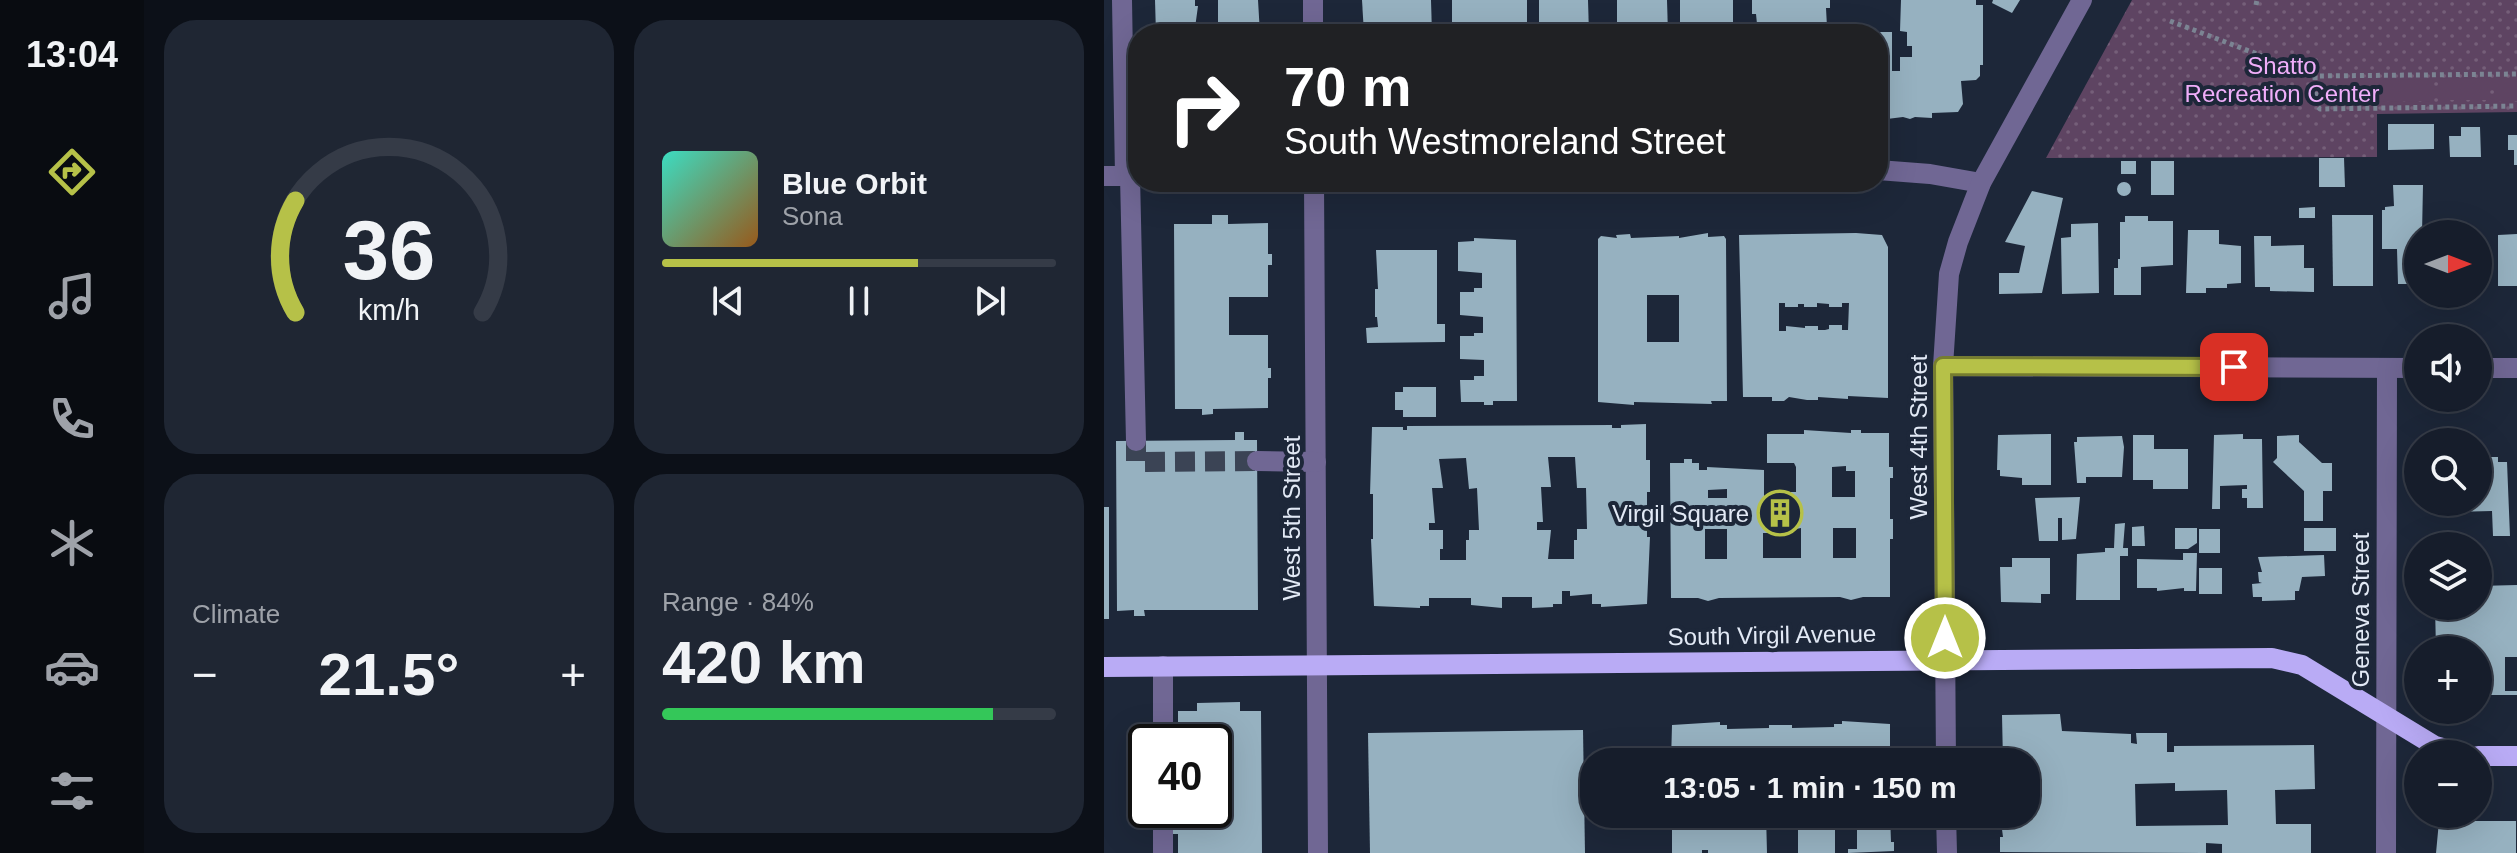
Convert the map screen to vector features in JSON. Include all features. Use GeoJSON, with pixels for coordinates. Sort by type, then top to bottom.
{"type":"FeatureCollection","features":[{"type":"Feature","properties":{"kind":"main road","name":"South Virgil Avenue"},"geometry":{"type":"LineString","coordinates":[[1104,667],[2272,658],[2302,665],[2323,675],[2425,740]]}},
{"type":"Feature","properties":{"kind":"main road"},"geometry":{"type":"LineString","coordinates":[[2492,756],[2517,756]]}},
{"type":"Feature","properties":{"kind":"street"},"geometry":{"type":"LineString","coordinates":[[1122,0],[1128,117]]}},
{"type":"Feature","properties":{"kind":"street"},"geometry":{"type":"LineString","coordinates":[[1313,0],[1313,24]]}},
{"type":"Feature","properties":{"kind":"street","name":"West 4th Street"},"geometry":{"type":"LineString","coordinates":[[1946,748],[1943,366],[1949,274],[1981,183],[2082,0]]}},
{"type":"Feature","properties":{"kind":"street"},"geometry":{"type":"LineString","coordinates":[[1888,171],[1981,183]]}},
{"type":"Feature","properties":{"kind":"street"},"geometry":{"type":"LineString","coordinates":[[1104,176],[1128,176]]}},
{"type":"Feature","properties":{"kind":"street"},"geometry":{"type":"LineString","coordinates":[[1131,192],[1136,441]]}},
{"type":"Feature","properties":{"kind":"street","name":"West 5th Street"},"geometry":{"type":"LineString","coordinates":[[1314,192],[1318,853]]}},
{"type":"Feature","properties":{"kind":"street"},"geometry":{"type":"LineString","coordinates":[[1943,366],[2404,368]]}},
{"type":"Feature","properties":{"kind":"street","name":"Geneva Street"},"geometry":{"type":"LineString","coordinates":[[2386,853],[2387,368]]}},
{"type":"Feature","properties":{"kind":"street"},"geometry":{"type":"LineString","coordinates":[[2492,368],[2517,368]]}},
{"type":"Feature","properties":{"kind":"street"},"geometry":{"type":"LineString","coordinates":[[1257,461],[1316,462]]}},
{"type":"Feature","properties":{"kind":"street"},"geometry":{"type":"LineString","coordinates":[[1163,666],[1163,724]]}},
{"type":"Feature","properties":{"kind":"street"},"geometry":{"type":"LineString","coordinates":[[1163,828],[1163,853]]}},
{"type":"Feature","properties":{"kind":"street"},"geometry":{"type":"LineString","coordinates":[[1946,828],[1947,853]]}},
{"type":"Feature","properties":{"kind":"path"},"geometry":{"type":"LineString","coordinates":[[2170,21],[2315,76],[2517,74]]}},
{"type":"Feature","properties":{"kind":"path"},"geometry":{"type":"LineString","coordinates":[[2315,76],[2316,105],[2320,109],[2517,106]]}},
{"type":"Feature","properties":{"kind":"green space","name":"Shatto Recreation Center"},"geometry":{"type":"Polygon","coordinates":[[[2132,0],[2517,0],[2517,112],[2377,114],[2377,157],[2046,158],[2132,0]]]}},
{"type":"Feature","properties":{"kind":"green space"},"geometry":{"type":"Polygon","coordinates":[[[2487,78],[2487,100],[2438,100],[2438,79],[2487,78]]]}},
{"type":"Feature","properties":{"kind":"green space"},"geometry":{"type":"Polygon","coordinates":[[[2374,79],[2375,102],[2324,103],[2323,80],[2374,79]]]}},
{"type":"Feature","properties":{"kind":"green space"},"geometry":{"type":"Polygon","coordinates":[[[2431,79],[2431,101],[2381,102],[2381,80],[2431,79]]]}},
{"type":"Feature","properties":{"kind":"green space"},"geometry":{"type":"Polygon","coordinates":[[[2494,80],[2517,80],[2517,101],[2494,102],[2494,80]]]}},
{"type":"Feature","properties":{"kind":"building"},"geometry":{"type":"Polygon","coordinates":[[[1155,0],[1195,0],[1195,6],[1198,6],[1196,24],[1156,24],[1155,0]]]}},
{"type":"Feature","properties":{"kind":"building"},"geometry":{"type":"Polygon","coordinates":[[[1218,0],[1258,0],[1259,24],[1218,24],[1218,0]]]}},
{"type":"Feature","properties":{"kind":"building"},"geometry":{"type":"Polygon","coordinates":[[[1362,0],[1431,0],[1432,24],[1363,24],[1362,0]]]}},
{"type":"Feature","properties":{"kind":"building"},"geometry":{"type":"Polygon","coordinates":[[[1452,0],[1527,0],[1527,24],[1452,23],[1452,0]]]}},
{"type":"Feature","properties":{"kind":"building"},"geometry":{"type":"Polygon","coordinates":[[[1539,0],[1588,0],[1589,24],[1539,24],[1539,0]]]}},
{"type":"Feature","properties":{"kind":"building"},"geometry":{"type":"Polygon","coordinates":[[[1617,0],[1667,0],[1668,24],[1617,24],[1617,0]]]}},
{"type":"Feature","properties":{"kind":"building"},"geometry":{"type":"Polygon","coordinates":[[[1680,0],[1733,0],[1733,24],[1680,24],[1680,0]]]}},
{"type":"Feature","properties":{"kind":"building"},"geometry":{"type":"Polygon","coordinates":[[[1752,0],[1830,0],[1830,8],[1826,8],[1827,24],[1757,24],[1756,14],[1752,14],[1752,0]]]}},
{"type":"Feature","properties":{"kind":"building"},"geometry":{"type":"Polygon","coordinates":[[[1901,0],[1976,0],[1976,5],[1983,5],[1983,65],[1980,65],[1980,76],[1976,80],[1961,81],[1963,104],[1958,112],[1932,113],[1932,118],[1888,119],[1888,32],[1892,32],[1892,71],[1900,71],[1900,57],[1912,57],[1912,46],[1907,46],[1907,32],[1900,31],[1901,0]]]}},
{"type":"Feature","properties":{"kind":"building"},"geometry":{"type":"Polygon","coordinates":[[[1993,0],[2020,0],[2012,13],[1992,3],[1993,0]]]}},
{"type":"Feature","properties":{"kind":"building"},"geometry":{"type":"Polygon","coordinates":[[[2388,124],[2434,124],[2434,149],[2388,150],[2388,124]]]}},
{"type":"Feature","properties":{"kind":"building"},"geometry":{"type":"Polygon","coordinates":[[[2461,127],[2480,127],[2481,157],[2450,157],[2449,136],[2461,136],[2461,127]]]}},
{"type":"Feature","properties":{"kind":"building"},"geometry":{"type":"Polygon","coordinates":[[[2508,135],[2517,135],[2517,165],[2514,165],[2514,150],[2508,150],[2508,135]]]}},
{"type":"Feature","properties":{"kind":"building"},"geometry":{"type":"Polygon","coordinates":[[[2319,158],[2344,158],[2345,187],[2319,187],[2319,158]]]}},
{"type":"Feature","properties":{"kind":"building"},"geometry":{"type":"Polygon","coordinates":[[[2121,161],[2136,161],[2136,174],[2121,174],[2121,161]]]}},
{"type":"Feature","properties":{"kind":"building"},"geometry":{"type":"Polygon","coordinates":[[[2151,161],[2174,161],[2174,195],[2151,195],[2151,161]]]}},
{"type":"Feature","properties":{"kind":"building"},"geometry":{"type":"Polygon","coordinates":[[[2124,182],[2131,189],[2124,196],[2117,189],[2124,182]]]}},
{"type":"Feature","properties":{"kind":"building"},"geometry":{"type":"Polygon","coordinates":[[[2393,185],[2423,185],[2422,220],[2404,220],[2404,284],[2398,284],[2397,249],[2382,249],[2382,210],[2394,206],[2393,185]]]}},
{"type":"Feature","properties":{"kind":"building"},"geometry":{"type":"Polygon","coordinates":[[[2032,191],[2063,198],[2042,293],[1999,294],[1999,273],[2019,273],[2025,246],[2005,242],[2032,191]]]}},
{"type":"Feature","properties":{"kind":"building"},"geometry":{"type":"Polygon","coordinates":[[[2315,207],[2315,218],[2299,218],[2299,208],[2315,207]]]}},
{"type":"Feature","properties":{"kind":"building"},"geometry":{"type":"Polygon","coordinates":[[[1212,215],[1228,215],[1228,224],[1268,223],[1268,254],[1272,254],[1272,265],[1268,265],[1268,297],[1229,297],[1229,335],[1268,335],[1271,378],[1268,378],[1268,408],[1213,409],[1213,414],[1202,415],[1202,409],[1175,409],[1174,224],[1212,224],[1212,215]]]}},
{"type":"Feature","properties":{"kind":"building"},"geometry":{"type":"Polygon","coordinates":[[[2332,215],[2373,215],[2373,286],[2333,286],[2332,215]]]}},
{"type":"Feature","properties":{"kind":"building"},"geometry":{"type":"Polygon","coordinates":[[[2125,216],[2148,216],[2148,221],[2173,221],[2173,265],[2141,267],[2141,295],[2114,295],[2114,268],[2118,268],[2120,259],[2120,222],[2125,222],[2125,216]]]}},
{"type":"Feature","properties":{"kind":"building"},"geometry":{"type":"Polygon","coordinates":[[[2098,223],[2099,293],[2062,294],[2061,238],[2071,237],[2071,224],[2098,223]]]}},
{"type":"Feature","properties":{"kind":"building"},"geometry":{"type":"Polygon","coordinates":[[[2188,230],[2219,230],[2219,244],[2241,246],[2241,283],[2227,284],[2227,288],[2206,288],[2206,293],[2186,293],[2188,230]]]}},
{"type":"Feature","properties":{"kind":"building"},"geometry":{"type":"Polygon","coordinates":[[[1708,233],[1708,237],[1724,236],[1726,239],[1727,401],[1711,401],[1712,404],[1634,402],[1634,405],[1598,402],[1598,239],[1601,236],[1617,238],[1616,235],[1630,234],[1631,238],[1679,238],[1708,233]],[[1647,295],[1647,342],[1679,342],[1679,295],[1647,295]]]}},
{"type":"Feature","properties":{"kind":"building"},"geometry":{"type":"Polygon","coordinates":[[[2517,234],[2517,286],[2498,286],[2498,235],[2517,234]]]}},
{"type":"Feature","properties":{"kind":"building"},"geometry":{"type":"Polygon","coordinates":[[[1739,235],[1882,235],[1888,247],[1888,398],[1848,396],[1848,399],[1818,397],[1818,400],[1807,400],[1789,397],[1784,401],[1772,401],[1772,397],[1743,397],[1739,235]],[[1779,303],[1779,331],[1786,331],[1786,326],[1818,326],[1818,330],[1825,330],[1829,329],[1829,325],[1842,325],[1842,330],[1848,330],[1849,303],[1842,303],[1842,307],[1817,303],[1817,307],[1798,304],[1798,307],[1785,307],[1785,303],[1779,303]]]}},
{"type":"Feature","properties":{"kind":"building"},"geometry":{"type":"Polygon","coordinates":[[[2254,236],[2271,236],[2271,246],[2304,245],[2304,268],[2314,268],[2314,292],[2270,291],[2270,287],[2255,287],[2254,236]]]}},
{"type":"Feature","properties":{"kind":"building"},"geometry":{"type":"Polygon","coordinates":[[[1474,238],[1516,240],[1517,401],[1493,401],[1493,405],[1461,402],[1460,380],[1484,376],[1484,360],[1460,359],[1460,336],[1483,333],[1483,317],[1460,315],[1460,292],[1474,292],[1474,288],[1482,288],[1482,273],[1458,271],[1458,242],[1474,241],[1474,238]]]}},
{"type":"Feature","properties":{"kind":"building"},"geometry":{"type":"Polygon","coordinates":[[[1376,250],[1437,250],[1437,324],[1445,324],[1445,342],[1367,343],[1366,328],[1378,327],[1375,317],[1375,289],[1378,289],[1376,250]]]}},
{"type":"Feature","properties":{"kind":"building"},"geometry":{"type":"Polygon","coordinates":[[[1403,387],[1436,387],[1436,417],[1403,417],[1403,410],[1395,410],[1395,392],[1403,392],[1403,387]]]}},
{"type":"Feature","properties":{"kind":"building"},"geometry":{"type":"Polygon","coordinates":[[[1646,424],[1646,460],[1650,460],[1647,604],[1601,607],[1601,604],[1592,604],[1592,594],[1570,596],[1570,591],[1562,591],[1562,604],[1553,604],[1553,607],[1532,608],[1532,597],[1502,597],[1502,608],[1471,605],[1471,598],[1429,598],[1429,606],[1420,608],[1374,606],[1371,539],[1373,494],[1370,494],[1372,427],[1403,427],[1407,430],[1407,426],[1612,425],[1612,428],[1621,428],[1621,425],[1646,424]],[[1548,457],[1551,487],[1541,487],[1543,522],[1537,522],[1537,530],[1551,530],[1548,559],[1574,559],[1577,529],[1587,529],[1586,488],[1577,488],[1575,457],[1548,457]],[[1466,458],[1439,459],[1443,488],[1432,488],[1435,523],[1429,523],[1429,530],[1443,530],[1440,560],[1466,560],[1469,530],[1479,530],[1477,488],[1469,489],[1466,458]]]}},
{"type":"Feature","properties":{"kind":"building","name":"Virgil Square"},"geometry":{"type":"Polygon","coordinates":[[[1804,430],[1889,433],[1889,467],[1893,467],[1893,478],[1890,478],[1893,539],[1890,539],[1890,597],[1851,600],[1840,597],[1719,598],[1708,601],[1671,598],[1670,463],[1684,463],[1684,459],[1692,459],[1692,463],[1699,463],[1699,470],[1707,470],[1707,467],[1764,470],[1764,509],[1791,509],[1791,492],[1796,492],[1796,467],[1794,463],[1767,463],[1767,434],[1804,434],[1804,430]],[[1846,466],[1832,467],[1832,497],[1855,497],[1855,471],[1846,471],[1846,466]],[[1727,489],[1708,490],[1708,498],[1727,498],[1727,489]],[[1769,518],[1769,533],[1763,533],[1763,558],[1801,558],[1801,528],[1796,529],[1796,518],[1769,518]],[[1833,528],[1833,558],[1856,558],[1856,528],[1833,528]],[[1705,529],[1705,559],[1727,559],[1727,529],[1705,529]]]}},
{"type":"Feature","properties":{"kind":"building"},"geometry":{"type":"Polygon","coordinates":[[[1235,432],[1244,432],[1244,440],[1257,440],[1258,610],[1144,610],[1145,616],[1134,616],[1134,610],[1117,611],[1116,441],[1235,440],[1235,432]]]}},
{"type":"Feature","properties":{"kind":"building"},"geometry":{"type":"Polygon","coordinates":[[[2051,434],[2051,485],[2022,485],[2022,478],[2000,476],[2000,470],[1997,470],[1998,435],[2051,434]]]}},
{"type":"Feature","properties":{"kind":"building"},"geometry":{"type":"Polygon","coordinates":[[[2243,434],[2243,439],[2262,439],[2263,508],[2247,508],[2247,498],[2242,498],[2242,489],[2247,489],[2247,485],[2220,486],[2220,509],[2212,509],[2214,435],[2243,434]]]}},
{"type":"Feature","properties":{"kind":"building"},"geometry":{"type":"Polygon","coordinates":[[[2133,435],[2154,435],[2154,449],[2188,449],[2188,489],[2153,489],[2153,480],[2133,480],[2133,435]]]}},
{"type":"Feature","properties":{"kind":"building"},"geometry":{"type":"Polygon","coordinates":[[[2299,435],[2299,442],[2322,463],[2332,463],[2332,491],[2323,491],[2323,521],[2304,521],[2304,491],[2273,462],[2277,458],[2277,436],[2299,435]]]}},
{"type":"Feature","properties":{"kind":"building"},"geometry":{"type":"Polygon","coordinates":[[[2122,436],[2122,477],[2086,477],[2086,483],[2077,483],[2074,442],[2077,442],[2077,437],[2122,436]]]}},
{"type":"Feature","properties":{"kind":"building"},"geometry":{"type":"Polygon","coordinates":[[[2492,457],[2498,457],[2498,462],[2507,462],[2510,536],[2493,536],[2492,457]]]}},
{"type":"Feature","properties":{"kind":"building"},"geometry":{"type":"Polygon","coordinates":[[[2080,497],[2076,539],[2062,540],[2062,518],[2058,518],[2058,541],[2039,541],[2035,498],[2080,497]]]}},
{"type":"Feature","properties":{"kind":"building"},"geometry":{"type":"Polygon","coordinates":[[[1104,507],[1109,507],[1109,619],[1104,619],[1104,507]]]}},
{"type":"Feature","properties":{"kind":"building"},"geometry":{"type":"Polygon","coordinates":[[[2125,523],[2123,548],[2128,548],[2128,556],[2120,556],[2120,600],[2076,600],[2077,554],[2105,552],[2105,548],[2114,548],[2115,524],[2125,523]]]}},
{"type":"Feature","properties":{"kind":"building"},"geometry":{"type":"Polygon","coordinates":[[[2144,526],[2145,546],[2132,546],[2132,527],[2144,526]]]}},
{"type":"Feature","properties":{"kind":"building"},"geometry":{"type":"Polygon","coordinates":[[[2175,528],[2197,528],[2197,543],[2188,549],[2175,549],[2175,528]]]}},
{"type":"Feature","properties":{"kind":"building"},"geometry":{"type":"Polygon","coordinates":[[[2304,528],[2336,528],[2336,551],[2304,551],[2304,528]]]}},
{"type":"Feature","properties":{"kind":"building"},"geometry":{"type":"Polygon","coordinates":[[[2199,529],[2220,529],[2220,553],[2199,553],[2199,529]]]}},
{"type":"Feature","properties":{"kind":"building"},"geometry":{"type":"Polygon","coordinates":[[[2183,553],[2197,553],[2196,591],[2137,588],[2137,559],[2183,560],[2183,553]]]}},
{"type":"Feature","properties":{"kind":"building"},"geometry":{"type":"Polygon","coordinates":[[[2324,555],[2325,576],[2302,577],[2299,591],[2295,591],[2295,600],[2262,601],[2262,597],[2253,597],[2252,584],[2262,583],[2259,582],[2258,572],[2262,572],[2258,557],[2324,555]]]}},
{"type":"Feature","properties":{"kind":"building"},"geometry":{"type":"Polygon","coordinates":[[[2012,558],[2050,558],[2050,594],[2041,594],[2041,603],[2001,602],[2000,567],[2012,567],[2012,558]]]}},
{"type":"Feature","properties":{"kind":"building"},"geometry":{"type":"Polygon","coordinates":[[[2199,568],[2222,568],[2222,594],[2199,594],[2199,568]]]}},
{"type":"Feature","properties":{"kind":"building"},"geometry":{"type":"Polygon","coordinates":[[[2517,585],[2517,657],[2505,657],[2505,691],[2517,691],[2517,695],[2492,695],[2492,636],[2436,636],[2435,620],[2492,620],[2492,586],[2517,585]]]}},
{"type":"Feature","properties":{"kind":"building"},"geometry":{"type":"Polygon","coordinates":[[[1240,702],[1240,711],[1261,711],[1262,853],[1178,853],[1178,834],[1172,834],[1172,828],[1232,828],[1232,724],[1178,724],[1178,711],[1197,711],[1197,703],[1240,702]]]}},
{"type":"Feature","properties":{"kind":"building"},"geometry":{"type":"Polygon","coordinates":[[[2060,714],[2062,731],[2131,734],[2131,743],[2137,744],[2136,733],[2167,733],[2167,752],[2174,752],[2174,746],[2314,745],[2315,789],[2275,790],[2276,824],[2311,824],[2311,853],[2222,853],[2222,844],[2206,843],[2206,853],[2000,852],[2002,828],[2040,828],[2040,748],[2003,748],[2002,715],[2060,714]],[[2175,783],[2135,784],[2136,826],[2228,825],[2227,790],[2175,791],[2175,783]]]}},
{"type":"Feature","properties":{"kind":"building"},"geometry":{"type":"Polygon","coordinates":[[[1842,721],[1890,724],[1890,748],[1671,748],[1672,725],[1720,722],[1720,725],[1727,725],[1727,729],[1769,728],[1769,725],[1834,727],[1834,724],[1842,724],[1842,721]]]}},
{"type":"Feature","properties":{"kind":"building"},"geometry":{"type":"Polygon","coordinates":[[[1583,730],[1583,748],[1580,748],[1580,828],[1585,828],[1585,853],[1370,853],[1368,733],[1583,730]]]}},
{"type":"Feature","properties":{"kind":"building"},"geometry":{"type":"Polygon","coordinates":[[[2492,821],[2516,821],[2516,853],[2436,853],[2438,828],[2492,828],[2492,821]]]}},
{"type":"Feature","properties":{"kind":"building"},"geometry":{"type":"Polygon","coordinates":[[[1672,828],[1766,828],[1767,853],[1708,853],[1708,850],[1702,850],[1702,853],[1672,853],[1672,828]]]}},
{"type":"Feature","properties":{"kind":"building"},"geometry":{"type":"Polygon","coordinates":[[[1835,828],[1835,853],[1798,853],[1798,829],[1793,829],[1835,828]]]}},
{"type":"Feature","properties":{"kind":"building"},"geometry":{"type":"Polygon","coordinates":[[[1857,828],[1890,828],[1894,851],[1848,853],[1848,849],[1857,849],[1857,828]]]}},
{"type":"Feature","properties":{"kind":"tunnel"},"geometry":{"type":"LineString","coordinates":[[1136,441],[1136,462],[1257,461]]}},
{"type":"Feature","properties":{"kind":"place","name":"Virgil Square"},"geometry":{"type":"Point","coordinates":[1780,513]}},
{"type":"Feature","properties":{"kind":"route"},"geometry":{"type":"LineString","coordinates":[[1945,638],[1943,366],[2234,367]]}}]}
